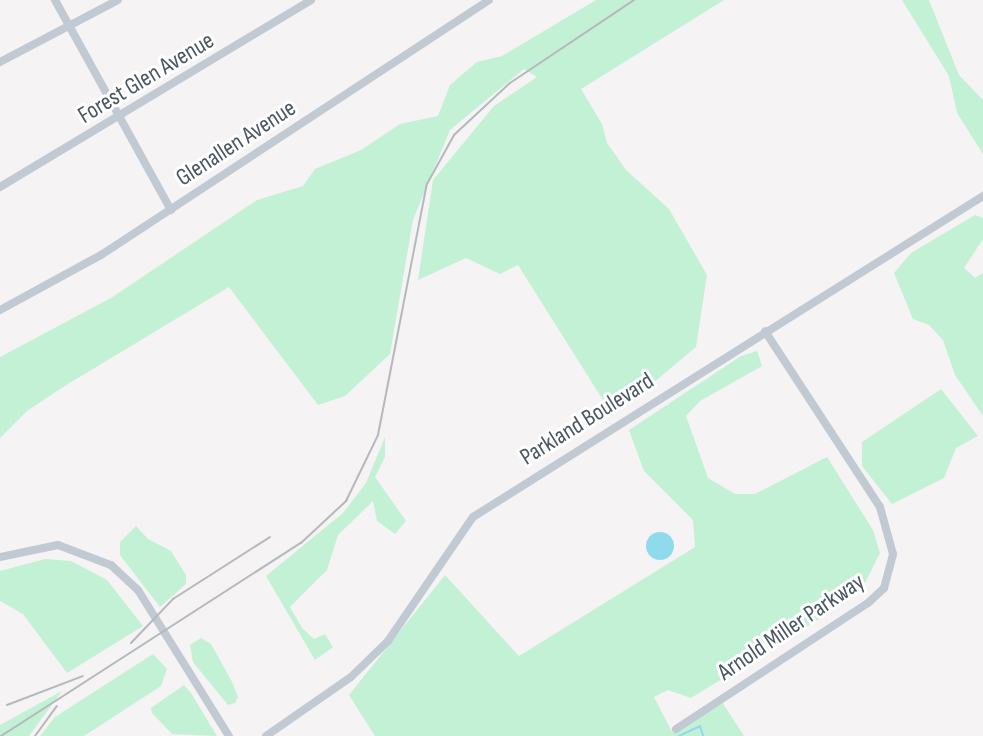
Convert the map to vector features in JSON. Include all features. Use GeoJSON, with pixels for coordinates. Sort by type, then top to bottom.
{"type":"FeatureCollection","features":[{"type":"Feature","properties":{"kind":"street"},"geometry":{"type":"LineString","coordinates":[[55,0],[171,210]]}},
{"type":"Feature","properties":{"kind":"street"},"geometry":{"type":"LineString","coordinates":[[0,62],[67,24],[118,0]]}},
{"type":"Feature","properties":{"kind":"street","name":"Forest Glen Avenue"},"geometry":{"type":"LineString","coordinates":[[0,187],[118,119],[311,0]]}},
{"type":"Feature","properties":{"kind":"street","name":"Glenallen Avenue"},"geometry":{"type":"LineString","coordinates":[[0,310],[171,210],[489,0]]}},
{"type":"Feature","properties":{"kind":"street","name":"Parkland Boulevard"},"geometry":{"type":"LineString","coordinates":[[266,736],[351,677],[388,641],[473,517],[983,196]]}},
{"type":"Feature","properties":{"kind":"street","name":"Arnold Miller Parkway"},"geometry":{"type":"LineString","coordinates":[[676,729],[868,603],[884,588],[893,554],[880,507],[765,331]]}},
{"type":"Feature","properties":{"kind":"street"},"geometry":{"type":"LineString","coordinates":[[0,557],[58,545],[111,565],[138,590],[229,736]]}},
{"type":"Feature","properties":{"kind":"green space"},"geometry":{"type":"Polygon","coordinates":[[[596,0],[724,0],[581,89],[602,124],[607,143],[626,170],[669,209],[707,275],[696,347],[641,393],[608,408],[518,265],[500,274],[466,258],[418,280],[433,180],[494,106],[537,77],[524,69],[450,130],[413,220],[390,354],[345,396],[318,405],[229,287],[63,387],[27,411],[0,438],[0,357],[111,298],[257,200],[303,186],[315,169],[361,150],[400,124],[438,116],[450,85],[477,62],[502,56],[596,0]]]}},
{"type":"Feature","properties":{"kind":"green space"},"geometry":{"type":"Polygon","coordinates":[[[902,0],[929,0],[959,75],[983,100],[983,154],[957,113],[949,76],[902,0]]]}},
{"type":"Feature","properties":{"kind":"green space"},"geometry":{"type":"Polygon","coordinates":[[[975,215],[983,218],[983,239],[964,268],[975,278],[983,273],[983,416],[955,375],[943,340],[929,325],[913,319],[894,273],[911,253],[975,215]]]}},
{"type":"Feature","properties":{"kind":"green space"},"geometry":{"type":"Polygon","coordinates":[[[757,351],[762,366],[700,401],[686,416],[708,478],[735,494],[755,494],[827,457],[873,530],[880,553],[863,587],[848,601],[691,698],[668,690],[654,697],[672,732],[720,699],[744,736],[375,736],[349,695],[445,575],[519,656],[695,547],[693,520],[644,471],[629,430],[741,356],[757,351]]]}},
{"type":"Feature","properties":{"kind":"green space"},"geometry":{"type":"Polygon","coordinates":[[[941,389],[978,436],[956,448],[944,478],[892,504],[862,466],[862,442],[941,389]]]}},
{"type":"Feature","properties":{"kind":"green space"},"geometry":{"type":"Polygon","coordinates":[[[385,437],[385,457],[375,477],[406,521],[395,534],[377,521],[373,501],[338,535],[327,570],[290,607],[302,628],[314,639],[325,634],[333,647],[315,660],[266,576],[343,513],[366,483],[385,437]]]}},
{"type":"Feature","properties":{"kind":"green space"},"geometry":{"type":"Polygon","coordinates":[[[136,526],[148,539],[171,551],[186,575],[186,584],[160,607],[120,555],[120,542],[136,526]]]}},
{"type":"Feature","properties":{"kind":"green space"},"geometry":{"type":"Polygon","coordinates":[[[45,559],[71,561],[107,580],[143,626],[67,673],[23,614],[0,601],[0,571],[45,559]]]}},
{"type":"Feature","properties":{"kind":"green space"},"geometry":{"type":"Polygon","coordinates":[[[201,638],[211,644],[232,682],[238,697],[235,703],[228,705],[193,662],[190,645],[201,638]]]}},
{"type":"Feature","properties":{"kind":"green space"},"geometry":{"type":"Polygon","coordinates":[[[153,654],[167,669],[161,686],[84,736],[40,736],[55,717],[153,654]]]}},
{"type":"Feature","properties":{"kind":"green space"},"geometry":{"type":"Polygon","coordinates":[[[184,685],[217,736],[172,734],[152,713],[151,708],[184,685]]]}},
{"type":"Feature","properties":{"kind":"green space"},"geometry":{"type":"Polygon","coordinates":[[[62,691],[29,736],[0,736],[0,725],[62,691]]]}},
{"type":"Feature","properties":{"kind":"water"},"geometry":{"type":"Polygon","coordinates":[[[660,532],[670,536],[674,546],[670,556],[660,560],[650,556],[646,546],[650,536],[660,532]]]}},
{"type":"Feature","properties":{"kind":"waterway"},"geometry":{"type":"LineString","coordinates":[[679,736],[700,726],[703,736]]}},
{"type":"Feature","properties":{"kind":"railway"},"geometry":{"type":"LineString","coordinates":[[1,736],[301,543],[346,501],[378,435],[427,184],[454,135],[510,83],[634,0]]}},
{"type":"Feature","properties":{"kind":"railway"},"geometry":{"type":"LineString","coordinates":[[131,643],[173,599],[270,537]]}},
{"type":"Feature","properties":{"kind":"railway"},"geometry":{"type":"LineString","coordinates":[[7,705],[83,676]]}},
{"type":"Feature","properties":{"kind":"railway"},"geometry":{"type":"LineString","coordinates":[[35,736],[57,706]]}}]}
